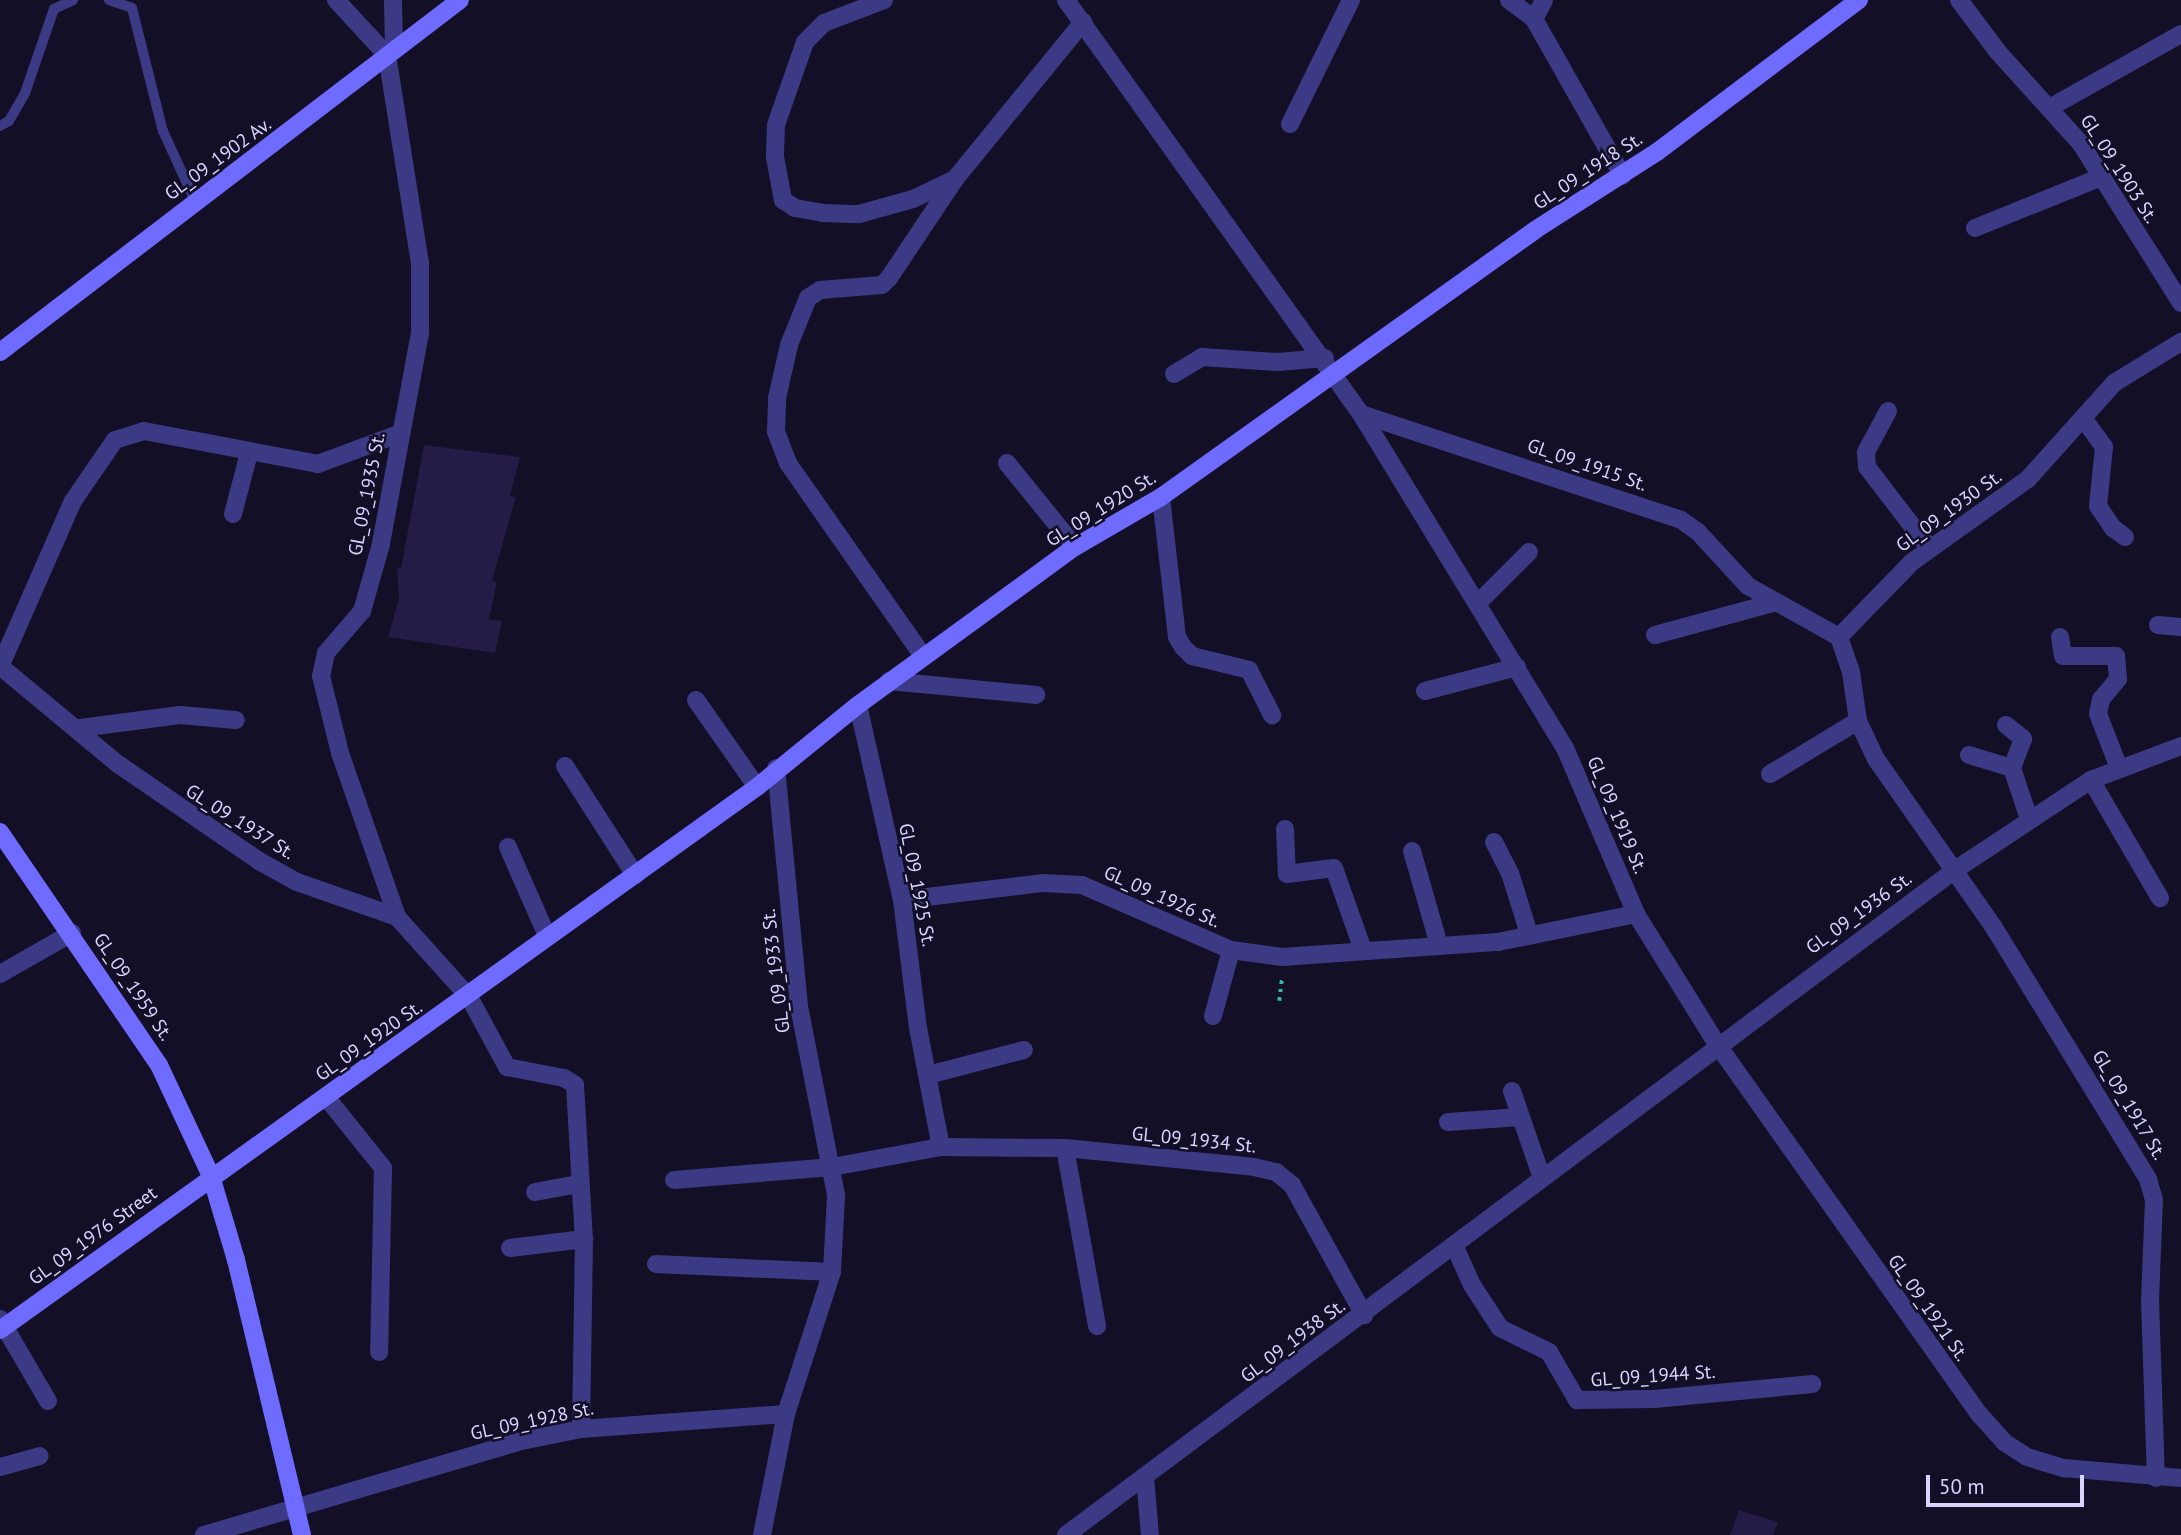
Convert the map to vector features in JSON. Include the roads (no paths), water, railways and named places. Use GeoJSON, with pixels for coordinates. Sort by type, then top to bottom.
{"type":"FeatureCollection","features":[{"type":"Feature","properties":{"kind":"main road","name":"GL_09_1902 Av."},"geometry":{"type":"LineString","coordinates":[[0,352],[460,0]]}},
{"type":"Feature","properties":{"kind":"main road","name":"GL_09_1918 St."},"geometry":{"type":"LineString","coordinates":[[1329,365],[1535,230],[1623,176],[1860,0]]}},
{"type":"Feature","properties":{"kind":"main road","name":"GL_09_1920 St."},"geometry":{"type":"LineString","coordinates":[[211,1176],[469,997],[547,936],[757,787],[776,768],[923,656],[1075,547],[1161,497],[1329,365]]}},
{"type":"Feature","properties":{"kind":"main road","name":"GL_09_1959 St."},"geometry":{"type":"LineString","coordinates":[[0,832],[72,933],[159,1065],[211,1176],[236,1260],[302,1535]]}},
{"type":"Feature","properties":{"kind":"main road","name":"GL_09_1976 Street"},"geometry":{"type":"LineString","coordinates":[[2,1325],[211,1176]]}},
{"type":"Feature","properties":{"kind":"street"},"geometry":{"type":"LineString","coordinates":[[336,0],[391,52]]}},
{"type":"Feature","properties":{"kind":"street","name":"GL_09_1935 St."},"geometry":{"type":"LineString","coordinates":[[393,0],[391,52],[420,263],[420,333],[381,544],[362,611],[326,653],[321,676],[341,753],[397,917]]}},
{"type":"Feature","properties":{"kind":"street"},"geometry":{"type":"LineString","coordinates":[[884,0],[824,23],[805,42],[776,125],[775,157],[783,200],[795,208],[822,213],[859,214],[912,199],[955,179]]}},
{"type":"Feature","properties":{"kind":"street","name":"GL_09_1919 St."},"geometry":{"type":"LineString","coordinates":[[1066,0],[1362,414],[1574,765],[1636,914],[1717,1044]]}},
{"type":"Feature","properties":{"kind":"street"},"geometry":{"type":"LineString","coordinates":[[1290,124],[1351,0]]}},
{"type":"Feature","properties":{"kind":"street"},"geometry":{"type":"LineString","coordinates":[[1509,0],[1534,19],[1623,176]]}},
{"type":"Feature","properties":{"kind":"street"},"geometry":{"type":"LineString","coordinates":[[1534,19],[1544,0]]}},
{"type":"Feature","properties":{"kind":"street","name":"GL_09_1903 St."},"geometry":{"type":"LineString","coordinates":[[1959,0],[1998,52],[2051,107],[2081,144],[2099,178],[2181,303]]}},
{"type":"Feature","properties":{"kind":"street"},"geometry":{"type":"LineString","coordinates":[[923,656],[788,463],[776,431],[777,398],[789,345],[808,298],[820,290],[882,285],[931,220],[955,179],[1083,22]]}},
{"type":"Feature","properties":{"kind":"street"},"geometry":{"type":"LineString","coordinates":[[2051,107],[2181,34]]}},
{"type":"Feature","properties":{"kind":"street"},"geometry":{"type":"LineString","coordinates":[[1975,228],[2099,178]]}},
{"type":"Feature","properties":{"kind":"street","name":"GL_09_1930 St."},"geometry":{"type":"LineString","coordinates":[[1839,637],[1930,549],[2028,479],[2114,383],[2181,342]]}},
{"type":"Feature","properties":{"kind":"street"},"geometry":{"type":"LineString","coordinates":[[1174,374],[1202,356],[1329,365]]}},
{"type":"Feature","properties":{"kind":"street"},"geometry":{"type":"LineString","coordinates":[[1888,411],[1866,452],[1867,467],[1930,549]]}},
{"type":"Feature","properties":{"kind":"street","name":"GL_09_1915 St."},"geometry":{"type":"LineString","coordinates":[[1362,414],[1681,520],[1698,532],[1748,586],[1773,603],[1839,637]]}},
{"type":"Feature","properties":{"kind":"street"},"geometry":{"type":"LineString","coordinates":[[2083,418],[2104,447],[2098,506],[2113,528],[2125,537]]}},
{"type":"Feature","properties":{"kind":"street"},"geometry":{"type":"LineString","coordinates":[[1,667],[72,501],[115,440],[144,431],[318,464],[401,433]]}},
{"type":"Feature","properties":{"kind":"street"},"geometry":{"type":"LineString","coordinates":[[233,514],[250,453]]}},
{"type":"Feature","properties":{"kind":"street"},"geometry":{"type":"LineString","coordinates":[[1007,463],[1075,547]]}},
{"type":"Feature","properties":{"kind":"street"},"geometry":{"type":"LineString","coordinates":[[1161,497],[1177,637],[1183,648],[1192,656],[1249,670],[1272,715]]}},
{"type":"Feature","properties":{"kind":"street"},"geometry":{"type":"LineString","coordinates":[[1478,603],[1529,552]]}},
{"type":"Feature","properties":{"kind":"street"},"geometry":{"type":"LineString","coordinates":[[1655,635],[1773,603]]}},
{"type":"Feature","properties":{"kind":"street"},"geometry":{"type":"LineString","coordinates":[[2158,625],[2181,627]]}},
{"type":"Feature","properties":{"kind":"street"},"geometry":{"type":"LineString","coordinates":[[1839,637],[1851,672],[1858,721],[1902,800],[1955,870]]}},
{"type":"Feature","properties":{"kind":"street"},"geometry":{"type":"LineString","coordinates":[[2060,637],[2063,656],[2116,656],[2118,679],[2101,699],[2098,714],[2119,768]]}},
{"type":"Feature","properties":{"kind":"street","name":"GL_09_1937 St."},"geometry":{"type":"LineString","coordinates":[[1,667],[80,728],[130,773],[259,861],[297,882],[397,917]]}},
{"type":"Feature","properties":{"kind":"street"},"geometry":{"type":"LineString","coordinates":[[1424,691],[1517,667]]}},
{"type":"Feature","properties":{"kind":"street"},"geometry":{"type":"LineString","coordinates":[[890,681],[1037,695]]}},
{"type":"Feature","properties":{"kind":"street"},"geometry":{"type":"LineString","coordinates":[[696,700],[757,787]]}},
{"type":"Feature","properties":{"kind":"street","name":"GL_09_1925 St."},"geometry":{"type":"LineString","coordinates":[[858,705],[902,900],[941,1147]]}},
{"type":"Feature","properties":{"kind":"street"},"geometry":{"type":"LineString","coordinates":[[80,728],[180,715],[236,720]]}},
{"type":"Feature","properties":{"kind":"street"},"geometry":{"type":"LineString","coordinates":[[1770,774],[1858,721]]}},
{"type":"Feature","properties":{"kind":"street"},"geometry":{"type":"LineString","coordinates":[[2006,725],[2023,738],[2012,768],[2029,819]]}},
{"type":"Feature","properties":{"kind":"street","name":"GL_09_1936 St."},"geometry":{"type":"LineString","coordinates":[[1717,1044],[2029,819],[2091,780],[2181,746]]}},
{"type":"Feature","properties":{"kind":"street"},"geometry":{"type":"LineString","coordinates":[[1969,755],[2012,768]]}},
{"type":"Feature","properties":{"kind":"street"},"geometry":{"type":"LineString","coordinates":[[565,766],[635,875]]}},
{"type":"Feature","properties":{"kind":"street","name":"GL_09_1933 St."},"geometry":{"type":"LineString","coordinates":[[762,1535],[786,1414],[832,1272],[836,1195],[799,1006],[776,768]]}},
{"type":"Feature","properties":{"kind":"street"},"geometry":{"type":"LineString","coordinates":[[2091,780],[2160,898]]}},
{"type":"Feature","properties":{"kind":"street"},"geometry":{"type":"LineString","coordinates":[[1285,829],[1287,874],[1334,868],[1363,950]]}},
{"type":"Feature","properties":{"kind":"street"},"geometry":{"type":"LineString","coordinates":[[1494,842],[1510,873],[1529,934]]}},
{"type":"Feature","properties":{"kind":"street"},"geometry":{"type":"LineString","coordinates":[[508,847],[547,936]]}},
{"type":"Feature","properties":{"kind":"street"},"geometry":{"type":"LineString","coordinates":[[1412,851],[1438,944]]}},
{"type":"Feature","properties":{"kind":"street","name":"GL_09_1917 St."},"geometry":{"type":"LineString","coordinates":[[1955,870],[2054,1021],[2148,1179],[2154,1200],[2150,1300],[2156,1478]]}},
{"type":"Feature","properties":{"kind":"street","name":"GL_09_1926 St."},"geometry":{"type":"LineString","coordinates":[[902,900],[1042,883],[1082,885],[1231,950],[1282,957],[1438,944],[1497,942],[1636,914]]}},
{"type":"Feature","properties":{"kind":"street"},"geometry":{"type":"LineString","coordinates":[[397,917],[469,997],[507,1067],[564,1078],[575,1086],[583,1239],[581,1429]]}},
{"type":"Feature","properties":{"kind":"street"},"geometry":{"type":"LineString","coordinates":[[0,974],[72,933]]}},
{"type":"Feature","properties":{"kind":"street"},"geometry":{"type":"LineString","coordinates":[[1213,1016],[1231,950]]}},
{"type":"Feature","properties":{"kind":"street","name":"GL_09_1938 St."},"geometry":{"type":"LineString","coordinates":[[1066,1535],[1364,1315],[1717,1044]]}},
{"type":"Feature","properties":{"kind":"street","name":"GL_09_1921 St."},"geometry":{"type":"LineString","coordinates":[[1717,1044],[1939,1360],[2004,1442],[2027,1457],[2064,1468],[2156,1478],[2181,1478]]}},
{"type":"Feature","properties":{"kind":"street"},"geometry":{"type":"LineString","coordinates":[[928,1075],[1024,1050]]}},
{"type":"Feature","properties":{"kind":"street"},"geometry":{"type":"LineString","coordinates":[[1512,1091],[1542,1178]]}},
{"type":"Feature","properties":{"kind":"street"},"geometry":{"type":"LineString","coordinates":[[326,1097],[383,1168],[379,1352]]}},
{"type":"Feature","properties":{"kind":"street"},"geometry":{"type":"LineString","coordinates":[[1448,1122],[1521,1117]]}},
{"type":"Feature","properties":{"kind":"street","name":"GL_09_1934 St."},"geometry":{"type":"LineString","coordinates":[[832,1167],[941,1147],[1065,1148],[1276,1172],[1292,1185],[1364,1315]]}},
{"type":"Feature","properties":{"kind":"street"},"geometry":{"type":"LineString","coordinates":[[1065,1148],[1097,1326]]}},
{"type":"Feature","properties":{"kind":"street"},"geometry":{"type":"LineString","coordinates":[[674,1180],[832,1167]]}},
{"type":"Feature","properties":{"kind":"street"},"geometry":{"type":"LineString","coordinates":[[535,1192],[579,1184]]}},
{"type":"Feature","properties":{"kind":"street"},"geometry":{"type":"LineString","coordinates":[[510,1248],[583,1239]]}},
{"type":"Feature","properties":{"kind":"street","name":"GL_09_1944 St."},"geometry":{"type":"LineString","coordinates":[[1454,1245],[1472,1285],[1502,1331],[1549,1352],[1577,1400],[1654,1399],[1812,1384]]}},
{"type":"Feature","properties":{"kind":"street"},"geometry":{"type":"LineString","coordinates":[[656,1264],[832,1272]]}},
{"type":"Feature","properties":{"kind":"street"},"geometry":{"type":"LineString","coordinates":[[2,1325],[48,1401]]}},
{"type":"Feature","properties":{"kind":"street","name":"GL_09_1928 St."},"geometry":{"type":"LineString","coordinates":[[204,1535],[294,1506],[517,1442],[581,1429],[786,1414]]}},
{"type":"Feature","properties":{"kind":"street"},"geometry":{"type":"LineString","coordinates":[[0,1467],[40,1456]]}},
{"type":"Feature","properties":{"kind":"street"},"geometry":{"type":"LineString","coordinates":[[1145,1477],[1150,1535]]}},
{"type":"Feature","properties":{"kind":"lane"},"geometry":{"type":"LineString","coordinates":[[0,127],[9,121],[25,93],[54,9],[73,0]]}},
{"type":"Feature","properties":{"kind":"lane"},"geometry":{"type":"LineString","coordinates":[[109,0],[132,8],[163,131],[195,201]]}}]}
